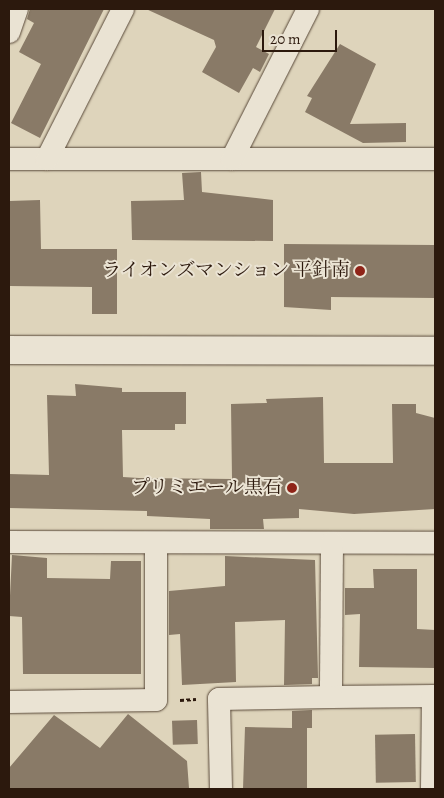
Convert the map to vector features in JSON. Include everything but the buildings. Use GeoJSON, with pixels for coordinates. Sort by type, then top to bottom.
{"type":"FeatureCollection","features":[{"type":"Feature","properties":{"kind":"street"},"geometry":{"type":"LineString","coordinates":[[9,32],[17,9]]}},
{"type":"Feature","properties":{"kind":"street"},"geometry":{"type":"LineString","coordinates":[[47,159],[123,9]]}},
{"type":"Feature","properties":{"kind":"street"},"geometry":{"type":"LineString","coordinates":[[232,158],[308,9]]}},
{"type":"Feature","properties":{"kind":"street"},"geometry":{"type":"LineString","coordinates":[[9,159],[435,159]]}},
{"type":"Feature","properties":{"kind":"street"},"geometry":{"type":"LineString","coordinates":[[9,350],[435,351]]}},
{"type":"Feature","properties":{"kind":"street"},"geometry":{"type":"LineString","coordinates":[[9,542],[435,544]]}},
{"type":"Feature","properties":{"kind":"street"},"geometry":{"type":"LineString","coordinates":[[9,702],[156,700],[156,543]]}},
{"type":"Feature","properties":{"kind":"street"},"geometry":{"type":"LineString","coordinates":[[331,697],[332,543]]}},
{"type":"Feature","properties":{"kind":"street"},"geometry":{"type":"LineString","coordinates":[[221,789],[219,699],[434,696],[432,789]]}},
{"type":"Feature","properties":{"kind":"path"},"geometry":{"type":"LineString","coordinates":[[156,700],[219,699]]}},
{"type":"Feature","properties":{"kind":"place","name":"ライオンズマンション 平針南"},"geometry":{"type":"Point","coordinates":[360,271]}},
{"type":"Feature","properties":{"kind":"place","name":"プリミエール黒石"},"geometry":{"type":"Point","coordinates":[292,488]}}]}
